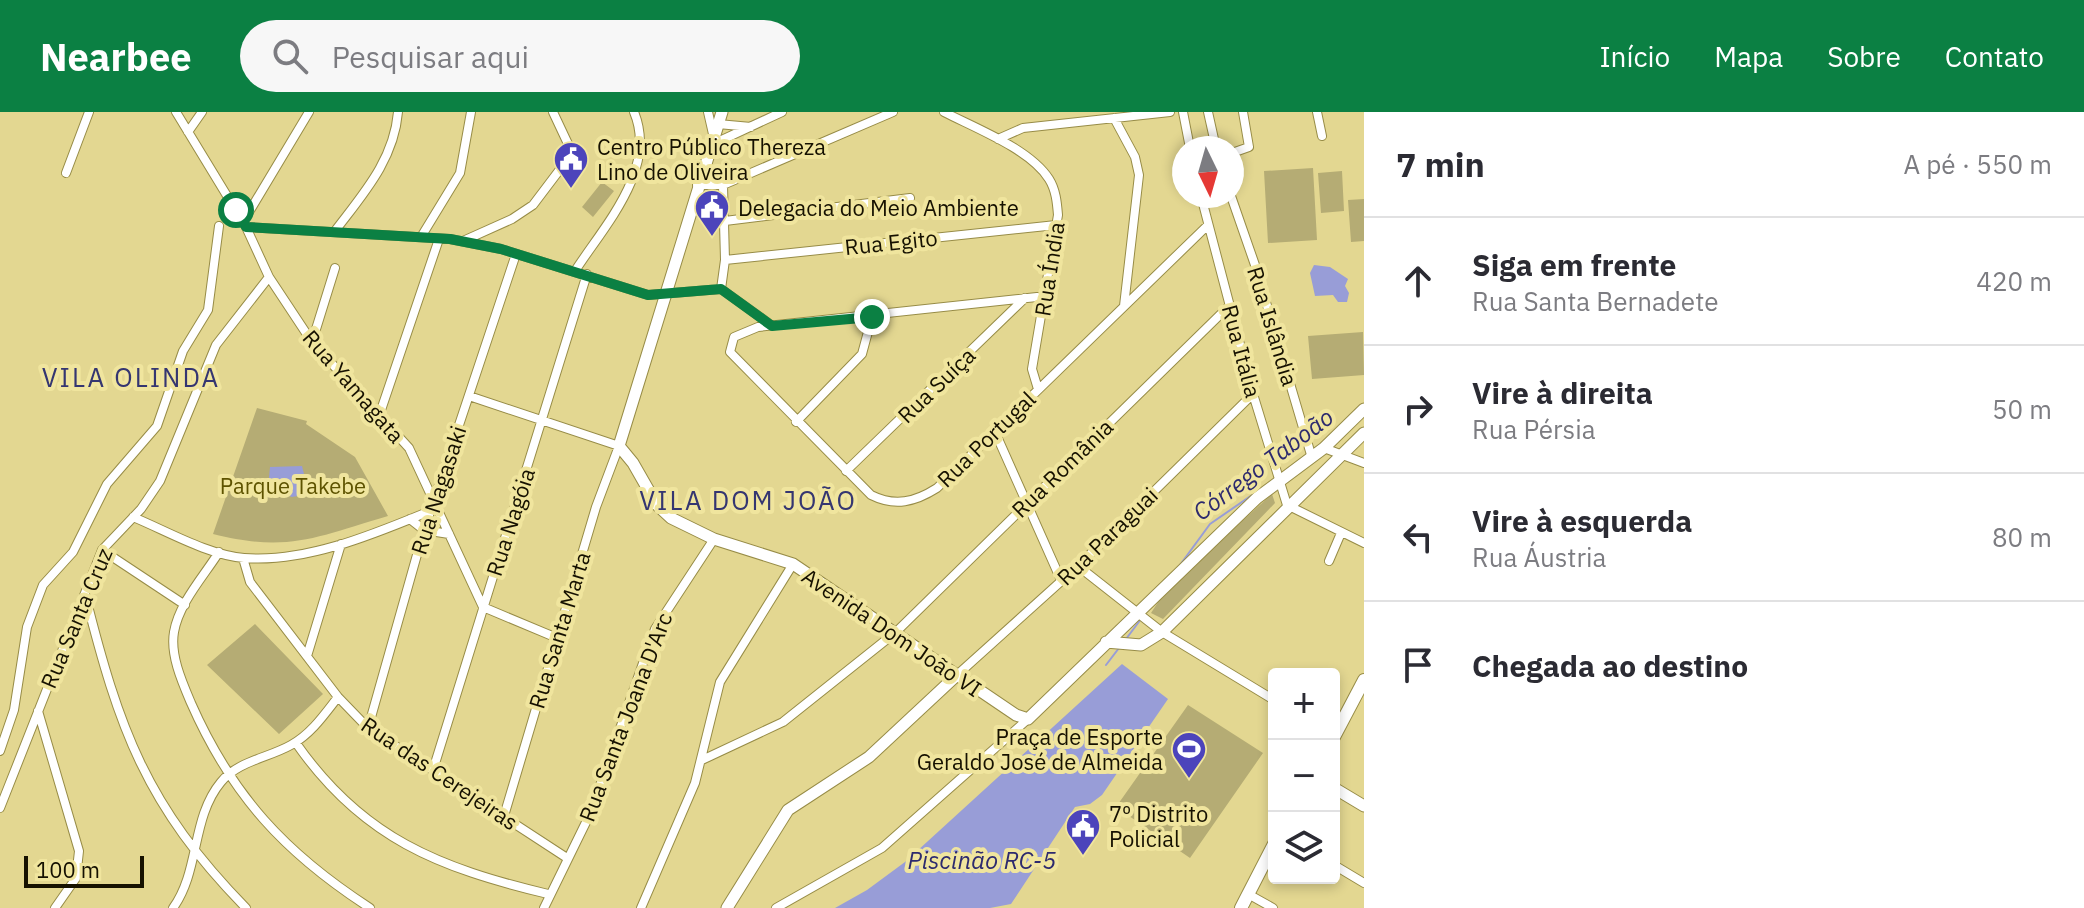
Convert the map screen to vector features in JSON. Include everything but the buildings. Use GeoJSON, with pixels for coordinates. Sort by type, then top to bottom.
{"type":"FeatureCollection","features":[{"type":"Feature","properties":{"kind":"main road"},"geometry":{"type":"LineString","coordinates":[[1340,725],[1364,680]]}},
{"type":"Feature","properties":{"kind":"main road"},"geometry":{"type":"LineString","coordinates":[[1241,908],[1268,856]]}},
{"type":"Feature","properties":{"kind":"street"},"geometry":{"type":"LineString","coordinates":[[66,173],[89,112]]}},
{"type":"Feature","properties":{"kind":"street","name":"Rua Yamagata"},"geometry":{"type":"LineString","coordinates":[[176,112],[245,224],[269,277],[312,342],[409,448],[483,607]]}},
{"type":"Feature","properties":{"kind":"street"},"geometry":{"type":"LineString","coordinates":[[188,132],[202,112]]}},
{"type":"Feature","properties":{"kind":"street"},"geometry":{"type":"LineString","coordinates":[[309,112],[245,224],[461,241],[587,274],[648,295],[721,289],[772,326],[1046,296]]}},
{"type":"Feature","properties":{"kind":"street"},"geometry":{"type":"LineString","coordinates":[[335,231],[386,159],[393,143],[398,112]]}},
{"type":"Feature","properties":{"kind":"street"},"geometry":{"type":"LineString","coordinates":[[421,237],[460,173],[471,112]]}},
{"type":"Feature","properties":{"kind":"street"},"geometry":{"type":"LineString","coordinates":[[461,241],[523,213],[554,178],[569,146],[553,112]]}},
{"type":"Feature","properties":{"kind":"street"},"geometry":{"type":"LineString","coordinates":[[575,271],[630,185],[641,144],[634,112]]}},
{"type":"Feature","properties":{"kind":"street"},"geometry":{"type":"LineString","coordinates":[[469,396],[619,446],[716,129],[708,112]]}},
{"type":"Feature","properties":{"kind":"street"},"geometry":{"type":"LineString","coordinates":[[716,129],[752,127],[782,112]]}},
{"type":"Feature","properties":{"kind":"street"},"geometry":{"type":"LineString","coordinates":[[697,185],[723,185],[893,112]]}},
{"type":"Feature","properties":{"kind":"street","name":"Rua Índia"},"geometry":{"type":"LineString","coordinates":[[944,112],[998,139],[1041,169],[1051,181],[1056,195],[1056,225],[1032,369],[1038,389]]}},
{"type":"Feature","properties":{"kind":"street"},"geometry":{"type":"LineString","coordinates":[[998,139],[1023,128],[1170,112]]}},
{"type":"Feature","properties":{"kind":"street"},"geometry":{"type":"LineString","coordinates":[[1183,112],[1188,136]]}},
{"type":"Feature","properties":{"kind":"street"},"geometry":{"type":"LineString","coordinates":[[1208,112],[1213,136]]}},
{"type":"Feature","properties":{"kind":"street"},"geometry":{"type":"LineString","coordinates":[[1243,112],[1248,141],[1248,150],[1244,151]]}},
{"type":"Feature","properties":{"kind":"street"},"geometry":{"type":"LineString","coordinates":[[1317,112],[1322,136]]}},
{"type":"Feature","properties":{"kind":"street"},"geometry":{"type":"LineString","coordinates":[[1114,118],[1135,157],[1139,175],[1124,306]]}},
{"type":"Feature","properties":{"kind":"street"},"geometry":{"type":"LineString","coordinates":[[716,129],[752,127]]}},
{"type":"Feature","properties":{"kind":"street"},"geometry":{"type":"LineString","coordinates":[[721,289],[725,260],[723,185]]}},
{"type":"Feature","properties":{"kind":"street"},"geometry":{"type":"LineString","coordinates":[[725,221],[910,198]]}},
{"type":"Feature","properties":{"kind":"street","name":"Rua Itália"},"geometry":{"type":"LineString","coordinates":[[1204,208],[1253,394],[1287,505]]}},
{"type":"Feature","properties":{"kind":"street","name":"Rua Islândia"},"geometry":{"type":"LineString","coordinates":[[1235,208],[1312,458]]}},
{"type":"Feature","properties":{"kind":"street","name":"Rua Egito"},"geometry":{"type":"LineString","coordinates":[[725,260],[1056,225]]}},
{"type":"Feature","properties":{"kind":"street","name":"Rua Portugal"},"geometry":{"type":"LineString","coordinates":[[772,326],[745,330],[734,337],[730,352],[736,362],[871,495],[882,501],[921,498],[995,432],[1208,225]]}},
{"type":"Feature","properties":{"kind":"street"},"geometry":{"type":"LineString","coordinates":[[0,751],[14,710],[27,627],[43,585],[73,552],[107,484],[157,426],[183,351],[208,310],[219,226]]}},
{"type":"Feature","properties":{"kind":"street"},"geometry":{"type":"LineString","coordinates":[[379,416],[439,239]]}},
{"type":"Feature","properties":{"kind":"street","name":"Rua Nagasaki"},"geometry":{"type":"LineString","coordinates":[[368,728],[424,530],[516,254]]}},
{"type":"Feature","properties":{"kind":"street"},"geometry":{"type":"LineString","coordinates":[[312,342],[335,268]]}},
{"type":"Feature","properties":{"kind":"street","name":"Rua Nagóia"},"geometry":{"type":"LineString","coordinates":[[433,770],[587,274]]}},
{"type":"Feature","properties":{"kind":"street","name":"Rua Santa Cruz"},"geometry":{"type":"LineString","coordinates":[[0,808],[102,550],[133,517],[170,464],[223,333],[269,277]]}},
{"type":"Feature","properties":{"kind":"street","name":"Rua Suíça"},"geometry":{"type":"LineString","coordinates":[[846,471],[1026,297]]}},
{"type":"Feature","properties":{"kind":"street","name":"Rua România"},"geometry":{"type":"LineString","coordinates":[[702,760],[783,722],[896,632],[1230,305]]}},
{"type":"Feature","properties":{"kind":"street"},"geometry":{"type":"LineString","coordinates":[[796,422],[862,354],[872,317]]}},
{"type":"Feature","properties":{"kind":"street","name":"Rua Paraguai"},"geometry":{"type":"LineString","coordinates":[[957,675],[1078,566],[1253,394]]}},
{"type":"Feature","properties":{"kind":"street"},"geometry":{"type":"LineString","coordinates":[[776,908],[882,848],[1028,719],[1278,481],[1324,448],[1364,409]]}},
{"type":"Feature","properties":{"kind":"street"},"geometry":{"type":"LineString","coordinates":[[995,432],[1061,580]]}},
{"type":"Feature","properties":{"kind":"street"},"geometry":{"type":"LineString","coordinates":[[1106,642],[1141,645],[1162,632],[1287,505],[1344,455],[1364,433]]}},
{"type":"Feature","properties":{"kind":"street","name":"Avenida Dom João VI"},"geometry":{"type":"LineString","coordinates":[[619,446],[633,463],[657,505],[671,518],[714,539],[793,564],[1008,712],[1028,719]]}},
{"type":"Feature","properties":{"kind":"street","name":"Rua Santa Marta"},"geometry":{"type":"LineString","coordinates":[[504,816],[619,446]]}},
{"type":"Feature","properties":{"kind":"street"},"geometry":{"type":"LineString","coordinates":[[1324,448],[1364,463]]}},
{"type":"Feature","properties":{"kind":"street"},"geometry":{"type":"LineString","coordinates":[[1287,505],[1364,543]]}},
{"type":"Feature","properties":{"kind":"street"},"geometry":{"type":"LineString","coordinates":[[133,517],[219,552],[243,558],[284,555],[341,544],[430,511]]}},
{"type":"Feature","properties":{"kind":"street"},"geometry":{"type":"LineString","coordinates":[[410,519],[424,530],[449,534]]}},
{"type":"Feature","properties":{"kind":"street"},"geometry":{"type":"LineString","coordinates":[[1329,561],[1341,533]]}},
{"type":"Feature","properties":{"kind":"street","name":"Rua Santa Joana D'Arc"},"geometry":{"type":"LineString","coordinates":[[544,908],[548,894],[590,814],[655,629],[714,539]]}},
{"type":"Feature","properties":{"kind":"street"},"geometry":{"type":"LineString","coordinates":[[307,656],[341,544]]}},
{"type":"Feature","properties":{"kind":"street"},"geometry":{"type":"LineString","coordinates":[[102,550],[185,605]]}},
{"type":"Feature","properties":{"kind":"street"},"geometry":{"type":"LineString","coordinates":[[219,552],[185,605],[173,636],[178,666],[195,712],[227,775],[259,817],[291,849],[370,908]]}},
{"type":"Feature","properties":{"kind":"street","name":"Rua das Cerejeiras"},"geometry":{"type":"LineString","coordinates":[[243,558],[250,582],[338,697],[368,728],[567,858]]}},
{"type":"Feature","properties":{"kind":"street"},"geometry":{"type":"LineString","coordinates":[[641,908],[665,858],[702,760],[713,703],[729,663],[793,564]]}},
{"type":"Feature","properties":{"kind":"street"},"geometry":{"type":"LineString","coordinates":[[1078,566],[1162,632],[1268,696]]}},
{"type":"Feature","properties":{"kind":"street"},"geometry":{"type":"LineString","coordinates":[[85,593],[114,704],[131,748],[165,811],[246,908]]}},
{"type":"Feature","properties":{"kind":"street"},"geometry":{"type":"LineString","coordinates":[[483,607],[557,638]]}},
{"type":"Feature","properties":{"kind":"street"},"geometry":{"type":"LineString","coordinates":[[727,908],[788,810],[869,757],[957,675]]}},
{"type":"Feature","properties":{"kind":"street"},"geometry":{"type":"LineString","coordinates":[[173,908],[186,886],[213,794],[227,775],[296,743],[320,721],[338,697]]}},
{"type":"Feature","properties":{"kind":"street"},"geometry":{"type":"LineString","coordinates":[[37,710],[79,851],[76,878],[55,908]]}},
{"type":"Feature","properties":{"kind":"street"},"geometry":{"type":"LineString","coordinates":[[296,743],[324,781],[386,834],[441,864],[548,894]]}},
{"type":"Feature","properties":{"kind":"street"},"geometry":{"type":"LineString","coordinates":[[0,773],[11,776]]}},
{"type":"Feature","properties":{"kind":"street"},"geometry":{"type":"LineString","coordinates":[[1340,792],[1364,806]]}},
{"type":"Feature","properties":{"kind":"street"},"geometry":{"type":"LineString","coordinates":[[1340,869],[1364,883]]}},
{"type":"Feature","properties":{"kind":"street"},"geometry":{"type":"LineString","coordinates":[[1248,894],[1273,908]]}},
{"type":"Feature","properties":{"kind":"green space"},"geometry":{"type":"Polygon","coordinates":[[[1313,168],[1317,240],[1268,243],[1264,171],[1313,168]]]}},
{"type":"Feature","properties":{"kind":"green space"},"geometry":{"type":"Polygon","coordinates":[[[1342,171],[1344,211],[1321,213],[1318,173],[1342,171]]]}},
{"type":"Feature","properties":{"kind":"green space"},"geometry":{"type":"Polygon","coordinates":[[[602,182],[614,191],[593,217],[582,207],[602,182]]]}},
{"type":"Feature","properties":{"kind":"green space"},"geometry":{"type":"Polygon","coordinates":[[[1364,199],[1364,241],[1351,242],[1348,200],[1364,199]]]}},
{"type":"Feature","properties":{"kind":"green space"},"geometry":{"type":"Polygon","coordinates":[[[1363,332],[1364,375],[1312,379],[1308,336],[1363,332]]]}},
{"type":"Feature","properties":{"kind":"green space","name":"Parque Takebe"},"geometry":{"type":"Polygon","coordinates":[[[257,408],[307,421],[306,424],[355,457],[388,516],[321,536],[283,542],[239,540],[213,534],[257,408]]]}},
{"type":"Feature","properties":{"kind":"green space"},"geometry":{"type":"Polygon","coordinates":[[[1272,494],[1275,503],[1163,619],[1151,613],[1166,590],[1272,494]]]}},
{"type":"Feature","properties":{"kind":"green space"},"geometry":{"type":"Polygon","coordinates":[[[255,624],[323,694],[279,734],[207,665],[255,624]]]}},
{"type":"Feature","properties":{"kind":"green space","name":"Praça de Esporte Geraldo José de Almeida"},"geometry":{"type":"Polygon","coordinates":[[[1188,705],[1263,753],[1190,858],[1116,807],[1188,705]]]}},
{"type":"Feature","properties":{"kind":"water"},"geometry":{"type":"Polygon","coordinates":[[[1314,265],[1330,267],[1348,279],[1345,286],[1349,293],[1347,302],[1338,302],[1333,295],[1315,296],[1310,273],[1314,265]]]}},
{"type":"Feature","properties":{"kind":"water"},"geometry":{"type":"Polygon","coordinates":[[[302,466],[309,494],[292,497],[268,488],[270,467],[302,466]]]}},
{"type":"Feature","properties":{"kind":"water","name":"Piscinão RC-5"},"geometry":{"type":"Polygon","coordinates":[[[1122,664],[1168,699],[1102,795],[1090,804],[1075,807],[1011,904],[990,908],[835,908],[867,890],[905,862],[1122,664]]]}},
{"type":"Feature","properties":{"kind":"waterway","name":"Córrego Taboão"},"geometry":{"type":"LineString","coordinates":[[1180,565],[1210,524],[1255,493]]}},
{"type":"Feature","properties":{"kind":"waterway","name":"Córrego Taboão"},"geometry":{"type":"LineString","coordinates":[[1126,639],[1141,619]]}},
{"type":"Feature","properties":{"kind":"waterway","name":"Córrego Taboão"},"geometry":{"type":"LineString","coordinates":[[1106,665],[1119,648]]}},
{"type":"Feature","properties":{"kind":"place","name":"Centro Público Thereza Lino de Oliveira"},"geometry":{"type":"Point","coordinates":[571,190]}},
{"type":"Feature","properties":{"kind":"place","name":"Delegacia do Meio Ambiente"},"geometry":{"type":"Point","coordinates":[712,238]}},
{"type":"Feature","properties":{"kind":"place","name":"Praça de Esporte Geraldo José de Almeida"},"geometry":{"type":"Point","coordinates":[1189,780]}},
{"type":"Feature","properties":{"kind":"place","name":"7º Distrito Policial"},"geometry":{"type":"Point","coordinates":[1083,857]}},
{"type":"Feature","properties":{"kind":"district","name":"VILA OLINDA"},"geometry":{"type":"Point","coordinates":[131,377]}},
{"type":"Feature","properties":{"kind":"district","name":"VILA DOM JOÃO"},"geometry":{"type":"Point","coordinates":[748,500]}},
{"type":"Feature","properties":{"kind":"route"},"geometry":{"type":"LineString","coordinates":[[236,210],[246,227],[450,239],[501,249],[648,295],[721,289],[772,326],[872,317]]}}]}
